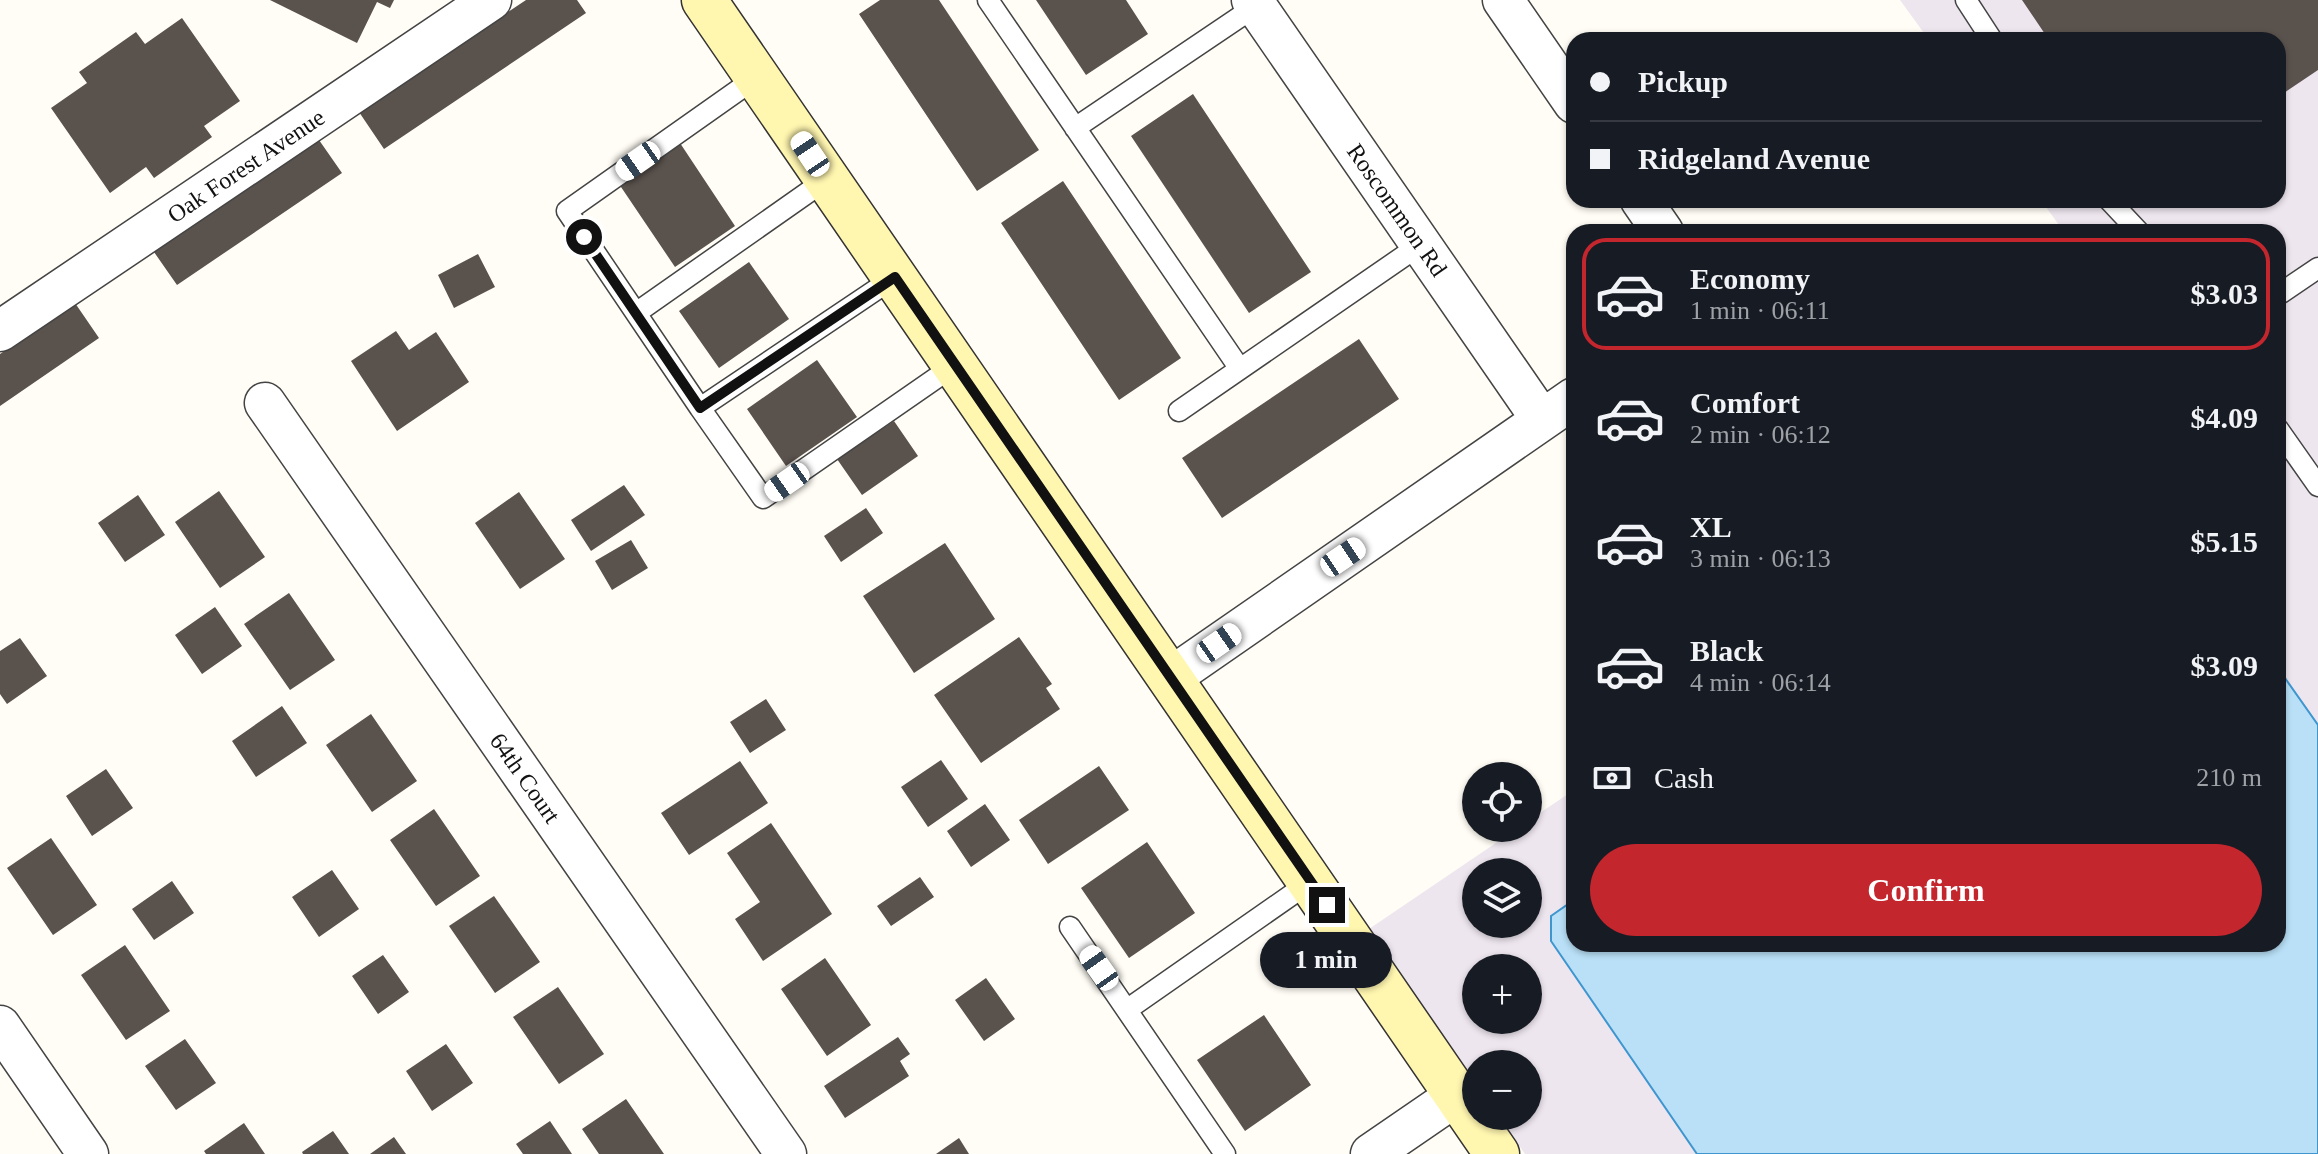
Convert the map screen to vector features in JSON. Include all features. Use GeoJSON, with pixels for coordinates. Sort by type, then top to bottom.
{"type":"FeatureCollection","features":[{"type":"Feature","properties":{"kind":"street","name":"Oak Forest Avenue"},"geometry":{"type":"LineString","coordinates":[[0,331],[491,0]]}},
{"type":"Feature","properties":{"kind":"street"},"geometry":{"type":"LineString","coordinates":[[704,0],[1497,1154]]}},
{"type":"Feature","properties":{"kind":"street"},"geometry":{"type":"LineString","coordinates":[[1503,0],[1566,91]]}},
{"type":"Feature","properties":{"kind":"street","name":"Roscommon Rd"},"geometry":{"type":"LineString","coordinates":[[1258,2],[1420,245],[1542,420]]}},
{"type":"Feature","properties":{"kind":"street","name":"64th Court"},"geometry":{"type":"LineString","coordinates":[[265,403],[786,1154]]}},
{"type":"Feature","properties":{"kind":"street"},"geometry":{"type":"LineString","coordinates":[[1170,678],[1566,404]]}},
{"type":"Feature","properties":{"kind":"street"},"geometry":{"type":"LineString","coordinates":[[0,1026],[88,1154]]}},
{"type":"Feature","properties":{"kind":"street"},"geometry":{"type":"LineString","coordinates":[[1371,1154],[1457,1095]]}},
{"type":"Feature","properties":{"kind":"lane"},"geometry":{"type":"LineString","coordinates":[[988,0],[1240,369]]}},
{"type":"Feature","properties":{"kind":"lane"},"geometry":{"type":"LineString","coordinates":[[1966,0],[1987,32]]}},
{"type":"Feature","properties":{"kind":"lane"},"geometry":{"type":"LineString","coordinates":[[1075,128],[1258,2]]}},
{"type":"Feature","properties":{"kind":"lane"},"geometry":{"type":"LineString","coordinates":[[757,77],[567,211],[700,408],[763,498],[955,365]]}},
{"type":"Feature","properties":{"kind":"lane"},"geometry":{"type":"LineString","coordinates":[[636,313],[827,179]]}},
{"type":"Feature","properties":{"kind":"lane"},"geometry":{"type":"LineString","coordinates":[[2116,208],[2132,224]]}},
{"type":"Feature","properties":{"kind":"lane"},"geometry":{"type":"LineString","coordinates":[[1179,411],[1420,245]]}},
{"type":"Feature","properties":{"kind":"lane"},"geometry":{"type":"LineString","coordinates":[[2286,290],[2318,268]]}},
{"type":"Feature","properties":{"kind":"lane"},"geometry":{"type":"LineString","coordinates":[[700,408],[895,277]]}},
{"type":"Feature","properties":{"kind":"lane"},"geometry":{"type":"LineString","coordinates":[[2286,440],[2318,486]]}},
{"type":"Feature","properties":{"kind":"lane"},"geometry":{"type":"LineString","coordinates":[[1128,1009],[1310,882]]}},
{"type":"Feature","properties":{"kind":"lane"},"geometry":{"type":"LineString","coordinates":[[1070,927],[1225,1154]]}},
{"type":"Feature","properties":{"kind":"shaded area"},"geometry":{"type":"Polygon","coordinates":[[[1900,0],[2318,0],[2318,1154],[1525,1154],[1508,1130],[1542,1130],[1542,1050],[1462,1050],[1462,1066],[1366,931],[1462,866],[1462,938],[1542,938],[1542,858],[1474,858],[1497,842],[1542,842],[1542,812],[1566,795],[1566,952],[2286,952],[2286,224],[2058,224],[2047,208],[2286,208],[2286,32],[1923,32],[1900,0]]]}},
{"type":"Feature","properties":{"kind":"water"},"geometry":{"type":"Polygon","coordinates":[[[2286,679],[2318,725],[2318,1154],[1697,1154],[1551,941],[1551,916],[1566,906],[1566,952],[2286,952],[2286,679]]]}},
{"type":"Feature","properties":{"kind":"building"},"geometry":{"type":"Polygon","coordinates":[[[270,0],[394,0],[390,8],[377,2],[357,43],[270,0]]]}},
{"type":"Feature","properties":{"kind":"building"},"geometry":{"type":"Polygon","coordinates":[[[526,0],[577,0],[586,13],[384,149],[359,112],[526,0]]]}},
{"type":"Feature","properties":{"kind":"building"},"geometry":{"type":"Polygon","coordinates":[[[880,0],[939,0],[1039,150],[977,191],[859,14],[880,0]]]}},
{"type":"Feature","properties":{"kind":"building"},"geometry":{"type":"Polygon","coordinates":[[[1036,0],[1126,0],[1148,34],[1086,75],[1036,0]]]}},
{"type":"Feature","properties":{"kind":"building"},"geometry":{"type":"Polygon","coordinates":[[[2022,0],[2318,0],[2318,70],[2286,92],[2286,32],[2044,32],[2022,0]]]}},
{"type":"Feature","properties":{"kind":"building"},"geometry":{"type":"Polygon","coordinates":[[[182,18],[240,101],[204,126],[212,137],[154,178],[146,167],[110,193],[51,108],[87,83],[79,72],[136,32],[145,44],[182,18]]]}},
{"type":"Feature","properties":{"kind":"building"},"geometry":{"type":"Polygon","coordinates":[[[1193,94],[1311,272],[1249,313],[1131,136],[1193,94]]]}},
{"type":"Feature","properties":{"kind":"building"},"geometry":{"type":"Polygon","coordinates":[[[319,140],[342,173],[177,285],[154,252],[319,140]]]}},
{"type":"Feature","properties":{"kind":"building"},"geometry":{"type":"Polygon","coordinates":[[[680,143],[735,226],[675,267],[619,184],[680,143]]]}},
{"type":"Feature","properties":{"kind":"building"},"geometry":{"type":"Polygon","coordinates":[[[1063,181],[1181,358],[1119,400],[1001,223],[1063,181]]]}},
{"type":"Feature","properties":{"kind":"building"},"geometry":{"type":"Polygon","coordinates":[[[478,254],[495,287],[454,308],[438,275],[478,254]]]}},
{"type":"Feature","properties":{"kind":"building"},"geometry":{"type":"Polygon","coordinates":[[[749,262],[789,319],[719,368],[679,311],[749,262]]]}},
{"type":"Feature","properties":{"kind":"building"},"geometry":{"type":"Polygon","coordinates":[[[75,303],[99,338],[0,406],[0,354],[75,303]]]}},
{"type":"Feature","properties":{"kind":"building"},"geometry":{"type":"Polygon","coordinates":[[[396,331],[409,350],[436,332],[469,382],[397,431],[351,361],[396,331]]]}},
{"type":"Feature","properties":{"kind":"building"},"geometry":{"type":"Polygon","coordinates":[[[1359,339],[1399,399],[1222,518],[1182,458],[1359,339]]]}},
{"type":"Feature","properties":{"kind":"building"},"geometry":{"type":"Polygon","coordinates":[[[817,360],[857,417],[786,466],[747,409],[817,360]]]}},
{"type":"Feature","properties":{"kind":"building"},"geometry":{"type":"Polygon","coordinates":[[[894,421],[918,456],[862,495],[837,459],[894,421]]]}},
{"type":"Feature","properties":{"kind":"building"},"geometry":{"type":"Polygon","coordinates":[[[624,485],[645,515],[591,551],[571,520],[624,485]]]}},
{"type":"Feature","properties":{"kind":"building"},"geometry":{"type":"Polygon","coordinates":[[[219,491],[265,557],[220,588],[175,522],[219,491]]]}},
{"type":"Feature","properties":{"kind":"building"},"geometry":{"type":"Polygon","coordinates":[[[519,492],[565,559],[520,589],[475,523],[519,492]]]}},
{"type":"Feature","properties":{"kind":"building"},"geometry":{"type":"Polygon","coordinates":[[[138,495],[165,535],[125,562],[98,523],[138,495]]]}},
{"type":"Feature","properties":{"kind":"building"},"geometry":{"type":"Polygon","coordinates":[[[866,508],[883,533],[841,562],[824,536],[866,508]]]}},
{"type":"Feature","properties":{"kind":"building"},"geometry":{"type":"Polygon","coordinates":[[[631,540],[648,568],[612,590],[595,561],[631,540]]]}},
{"type":"Feature","properties":{"kind":"building"},"geometry":{"type":"Polygon","coordinates":[[[945,543],[995,619],[914,673],[863,596],[945,543]]]}},
{"type":"Feature","properties":{"kind":"building"},"geometry":{"type":"Polygon","coordinates":[[[289,593],[335,660],[290,690],[244,624],[289,593]]]}},
{"type":"Feature","properties":{"kind":"building"},"geometry":{"type":"Polygon","coordinates":[[[215,607],[242,646],[202,674],[175,635],[215,607]]]}},
{"type":"Feature","properties":{"kind":"building"},"geometry":{"type":"Polygon","coordinates":[[[1019,637],[1052,684],[1046,688],[1060,709],[981,763],[934,695],[1019,637]]]}},
{"type":"Feature","properties":{"kind":"building"},"geometry":{"type":"Polygon","coordinates":[[[20,638],[47,676],[7,704],[0,694],[0,651],[20,638]]]}},
{"type":"Feature","properties":{"kind":"building"},"geometry":{"type":"Polygon","coordinates":[[[766,699],[786,730],[750,753],[730,722],[766,699]]]}},
{"type":"Feature","properties":{"kind":"building"},"geometry":{"type":"Polygon","coordinates":[[[282,706],[307,743],[256,777],[232,741],[282,706]]]}},
{"type":"Feature","properties":{"kind":"building"},"geometry":{"type":"Polygon","coordinates":[[[371,714],[417,781],[372,812],[326,745],[371,714]]]}},
{"type":"Feature","properties":{"kind":"building"},"geometry":{"type":"Polygon","coordinates":[[[941,760],[968,799],[928,827],[901,787],[941,760]]]}},
{"type":"Feature","properties":{"kind":"building"},"geometry":{"type":"Polygon","coordinates":[[[740,761],[768,803],[689,855],[661,813],[740,761]]]}},
{"type":"Feature","properties":{"kind":"building"},"geometry":{"type":"Polygon","coordinates":[[[1099,766],[1129,810],[1048,864],[1019,820],[1099,766]]]}},
{"type":"Feature","properties":{"kind":"building"},"geometry":{"type":"Polygon","coordinates":[[[106,769],[133,808],[92,836],[66,796],[106,769]]]}},
{"type":"Feature","properties":{"kind":"building"},"geometry":{"type":"Polygon","coordinates":[[[985,804],[1010,840],[971,867],[947,831],[985,804]]]}},
{"type":"Feature","properties":{"kind":"building"},"geometry":{"type":"Polygon","coordinates":[[[434,809],[480,876],[436,906],[390,840],[434,809]]]}},
{"type":"Feature","properties":{"kind":"building"},"geometry":{"type":"Polygon","coordinates":[[[771,823],[832,914],[763,961],[735,919],[760,902],[727,853],[771,823]]]}},
{"type":"Feature","properties":{"kind":"building"},"geometry":{"type":"Polygon","coordinates":[[[51,838],[97,905],[53,935],[7,868],[51,838]]]}},
{"type":"Feature","properties":{"kind":"building"},"geometry":{"type":"Polygon","coordinates":[[[1147,842],[1195,913],[1129,958],[1081,888],[1147,842]]]}},
{"type":"Feature","properties":{"kind":"building"},"geometry":{"type":"Polygon","coordinates":[[[332,870],[359,909],[319,937],[292,897],[332,870]]]}},
{"type":"Feature","properties":{"kind":"building"},"geometry":{"type":"Polygon","coordinates":[[[920,877],[934,897],[891,926],[877,906],[920,877]]]}},
{"type":"Feature","properties":{"kind":"building"},"geometry":{"type":"Polygon","coordinates":[[[172,881],[194,913],[154,940],[132,909],[172,881]]]}},
{"type":"Feature","properties":{"kind":"building"},"geometry":{"type":"Polygon","coordinates":[[[494,896],[540,962],[495,993],[449,926],[494,896]]]}},
{"type":"Feature","properties":{"kind":"building"},"geometry":{"type":"Polygon","coordinates":[[[125,945],[170,1011],[126,1040],[81,975],[125,945]]]}},
{"type":"Feature","properties":{"kind":"building"},"geometry":{"type":"Polygon","coordinates":[[[383,955],[409,992],[378,1014],[352,976],[383,955]]]}},
{"type":"Feature","properties":{"kind":"building"},"geometry":{"type":"Polygon","coordinates":[[[825,958],[871,1025],[827,1056],[781,989],[825,958]]]}},
{"type":"Feature","properties":{"kind":"building"},"geometry":{"type":"Polygon","coordinates":[[[986,978],[1015,1019],[984,1041],[955,1000],[986,978]]]}},
{"type":"Feature","properties":{"kind":"building"},"geometry":{"type":"Polygon","coordinates":[[[558,987],[604,1054],[559,1084],[513,1017],[558,987]]]}},
{"type":"Feature","properties":{"kind":"building"},"geometry":{"type":"Polygon","coordinates":[[[1264,1015],[1311,1085],[1245,1131],[1197,1060],[1264,1015]]]}},
{"type":"Feature","properties":{"kind":"building"},"geometry":{"type":"Polygon","coordinates":[[[898,1037],[910,1054],[900,1061],[909,1076],[845,1118],[824,1086],[898,1037]]]}},
{"type":"Feature","properties":{"kind":"building"},"geometry":{"type":"Polygon","coordinates":[[[185,1039],[216,1083],[176,1110],[145,1066],[185,1039]]]}},
{"type":"Feature","properties":{"kind":"building"},"geometry":{"type":"Polygon","coordinates":[[[446,1044],[473,1083],[432,1111],[406,1071],[446,1044]]]}},
{"type":"Feature","properties":{"kind":"building"},"geometry":{"type":"Polygon","coordinates":[[[626,1099],[664,1154],[599,1154],[582,1129],[626,1099]]]}},
{"type":"Feature","properties":{"kind":"building"},"geometry":{"type":"Polygon","coordinates":[[[550,1121],[572,1154],[523,1154],[516,1144],[550,1121]]]}},
{"type":"Feature","properties":{"kind":"building"},"geometry":{"type":"Polygon","coordinates":[[[244,1123],[265,1154],[206,1154],[204,1151],[244,1123]]]}},
{"type":"Feature","properties":{"kind":"building"},"geometry":{"type":"Polygon","coordinates":[[[333,1131],[349,1154],[303,1154],[302,1152],[333,1131]]]}},
{"type":"Feature","properties":{"kind":"building"},"geometry":{"type":"Polygon","coordinates":[[[394,1137],[406,1154],[370,1154],[394,1137]]]}},
{"type":"Feature","properties":{"kind":"building"},"geometry":{"type":"Polygon","coordinates":[[[959,1138],[969,1154],[936,1154],[959,1138]]]}},
{"type":"Feature","properties":{"kind":"route"},"geometry":{"type":"LineString","coordinates":[[584,237],[700,408],[895,277],[1327,905]]}}]}
